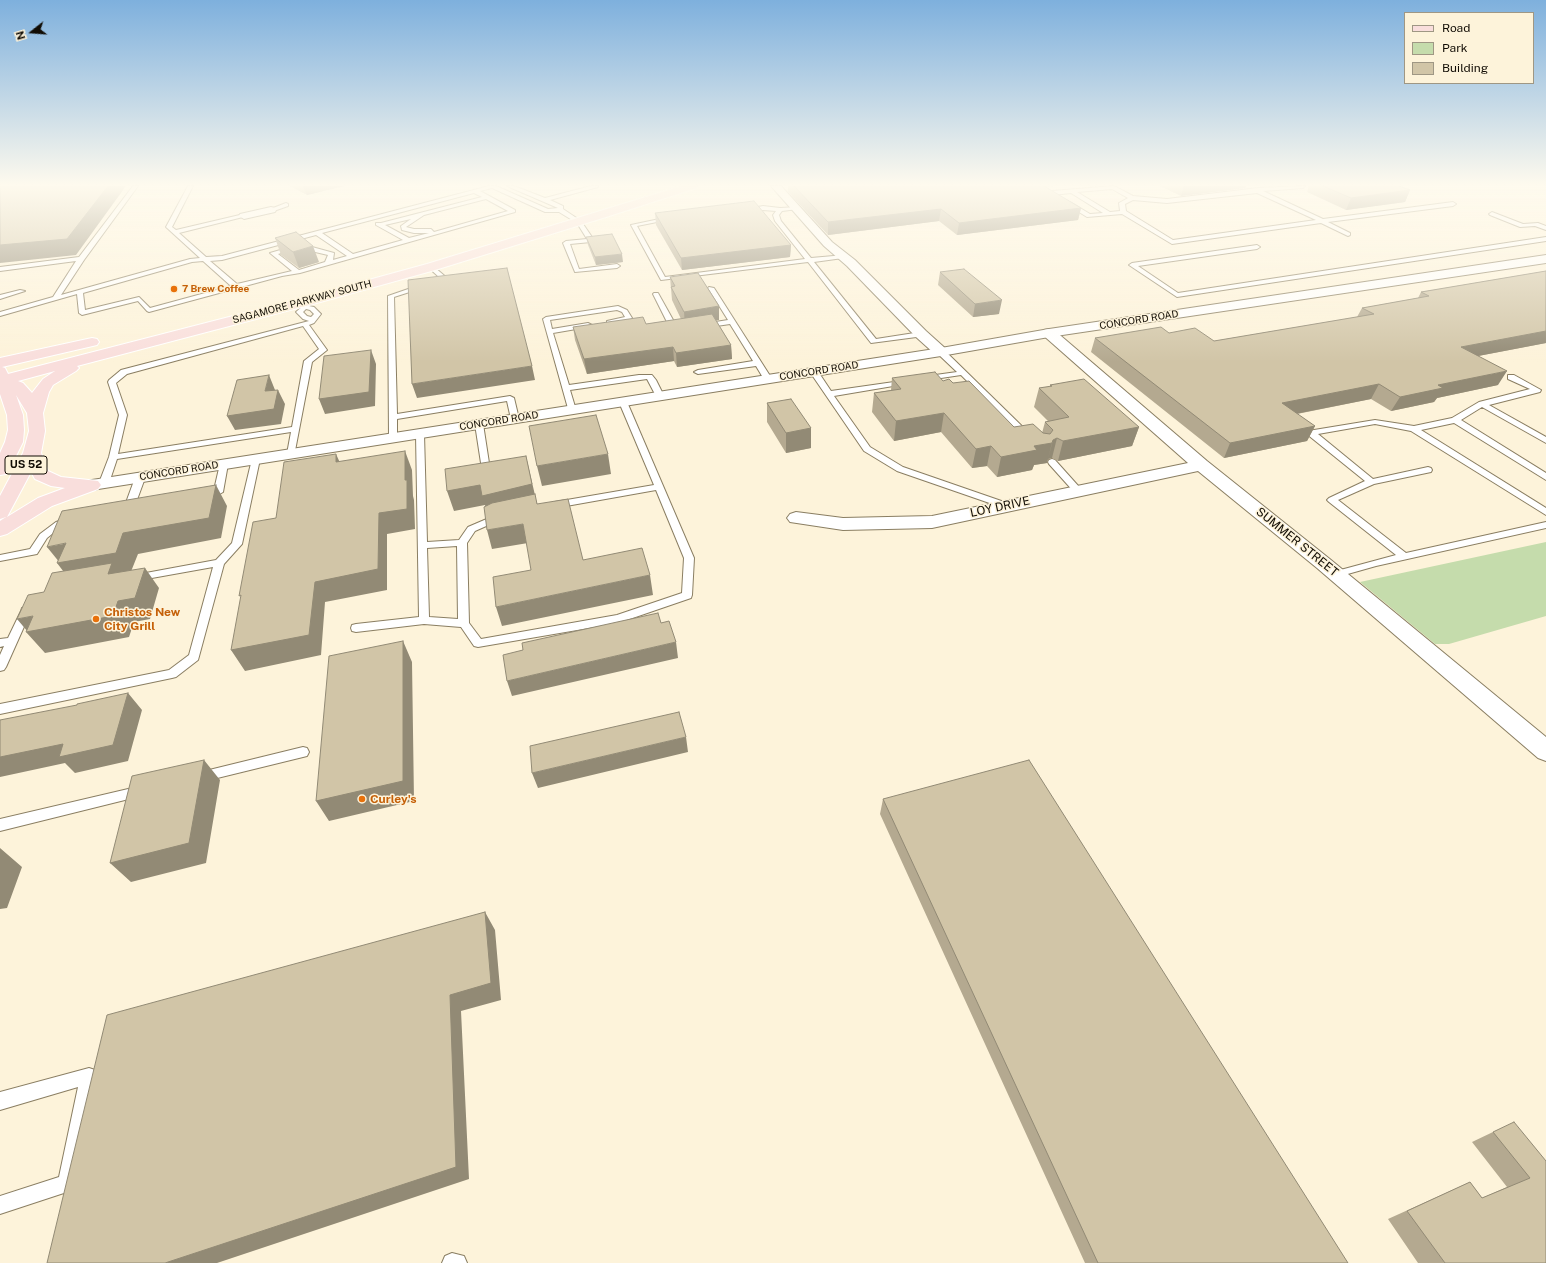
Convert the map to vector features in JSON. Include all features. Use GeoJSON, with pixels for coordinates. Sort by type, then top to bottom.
{"type":"FeatureCollection","features":[{"type":"Feature","properties":{"kind":"main road"},"geometry":{"type":"LineString","coordinates":[[454,247],[460,245]]}},
{"type":"Feature","properties":{"kind":"main road","name":"SAGAMORE PARKWAY SOUTH"},"geometry":{"type":"LineString","coordinates":[[0,377],[103,354],[302,305],[504,245]]}},
{"type":"Feature","properties":{"kind":"main road"},"geometry":{"type":"LineString","coordinates":[[177,322],[193,318]]}},
{"type":"Feature","properties":{"kind":"main road"},"geometry":{"type":"LineString","coordinates":[[0,363],[108,338]]}},
{"type":"Feature","properties":{"kind":"main road","name":"US 52"},"geometry":{"type":"LineString","coordinates":[[0,513],[32,453],[37,431],[35,413],[37,401],[41,391],[48,382],[61,373],[103,354]]}},
{"type":"Feature","properties":{"kind":"main road"},"geometry":{"type":"LineString","coordinates":[[0,377],[21,389],[35,413]]}},
{"type":"Feature","properties":{"kind":"main road","name":"US 52"},"geometry":{"type":"LineString","coordinates":[[0,377],[9,396],[15,415],[16,430],[14,442],[0,470]]}},
{"type":"Feature","properties":{"kind":"main road"},"geometry":{"type":"LineString","coordinates":[[0,404],[15,415]]}},
{"type":"Feature","properties":{"kind":"main road"},"geometry":{"type":"LineString","coordinates":[[32,453],[41,476],[70,485],[98,484]]}},
{"type":"Feature","properties":{"kind":"main road"},"geometry":{"type":"LineString","coordinates":[[0,530],[45,502],[98,484]]}},
{"type":"Feature","properties":{"kind":"street"},"geometry":{"type":"LineString","coordinates":[[829,245],[843,256],[921,334],[942,352]]}},
{"type":"Feature","properties":{"kind":"street","name":"CONCORD ROAD"},"geometry":{"type":"LineString","coordinates":[[98,484],[768,380],[1049,333],[1546,259]]}},
{"type":"Feature","properties":{"kind":"street","name":"SUMMER STREET"},"geometry":{"type":"LineString","coordinates":[[1049,333],[1201,465],[1337,574],[1546,751]]}},
{"type":"Feature","properties":{"kind":"street","name":"LOY DRIVE"},"geometry":{"type":"LineString","coordinates":[[796,518],[843,524],[932,522],[1201,465]]}},
{"type":"Feature","properties":{"kind":"lane"},"geometry":{"type":"LineString","coordinates":[[56,298],[91,245]]}},
{"type":"Feature","properties":{"kind":"lane"},"geometry":{"type":"LineString","coordinates":[[189,245],[236,287]]}},
{"type":"Feature","properties":{"kind":"lane"},"geometry":{"type":"LineString","coordinates":[[0,314],[16,304],[56,298],[192,260],[222,258],[272,245]]}},
{"type":"Feature","properties":{"kind":"lane"},"geometry":{"type":"LineString","coordinates":[[298,272],[274,253],[304,245],[313,250],[332,254],[328,263]]}},
{"type":"Feature","properties":{"kind":"lane"},"geometry":{"type":"LineString","coordinates":[[335,245],[352,256]]}},
{"type":"Feature","properties":{"kind":"lane"},"geometry":{"type":"LineString","coordinates":[[80,291],[82,313],[139,300],[149,310],[397,245]]}},
{"type":"Feature","properties":{"kind":"lane"},"geometry":{"type":"LineString","coordinates":[[567,245],[577,271],[617,266]]}},
{"type":"Feature","properties":{"kind":"lane"},"geometry":{"type":"LineString","coordinates":[[644,245],[662,280],[843,256]]}},
{"type":"Feature","properties":{"kind":"lane"},"geometry":{"type":"LineString","coordinates":[[797,245],[874,341],[921,334]]}},
{"type":"Feature","properties":{"kind":"lane"},"geometry":{"type":"LineString","coordinates":[[1253,245],[1257,247],[1132,265],[1177,295],[1507,245]]}},
{"type":"Feature","properties":{"kind":"lane"},"geometry":{"type":"LineString","coordinates":[[0,269],[81,259]]}},
{"type":"Feature","properties":{"kind":"lane"},"geometry":{"type":"LineString","coordinates":[[393,438],[391,296],[445,279],[431,267]]}},
{"type":"Feature","properties":{"kind":"lane"},"geometry":{"type":"LineString","coordinates":[[711,288],[768,380]]}},
{"type":"Feature","properties":{"kind":"lane"},"geometry":{"type":"LineString","coordinates":[[0,297],[22,291],[16,304]]}},
{"type":"Feature","properties":{"kind":"lane"},"geometry":{"type":"LineString","coordinates":[[656,294],[675,330],[682,329]]}},
{"type":"Feature","properties":{"kind":"lane"},"geometry":{"type":"LineString","coordinates":[[98,484],[113,457],[123,416],[112,382],[124,372],[312,322],[314,320],[312,319],[318,314],[312,308],[302,305]]}},
{"type":"Feature","properties":{"kind":"lane"},"geometry":{"type":"LineString","coordinates":[[550,331],[629,318],[625,311],[618,308],[546,319],[572,410]]}},
{"type":"Feature","properties":{"kind":"lane"},"geometry":{"type":"LineString","coordinates":[[696,327],[732,322]]}},
{"type":"Feature","properties":{"kind":"lane"},"geometry":{"type":"LineString","coordinates":[[291,454],[308,361],[323,350],[304,324]]}},
{"type":"Feature","properties":{"kind":"lane"},"geometry":{"type":"LineString","coordinates":[[942,352],[1030,439]]}},
{"type":"Feature","properties":{"kind":"lane"},"geometry":{"type":"LineString","coordinates":[[698,372],[758,363]]}},
{"type":"Feature","properties":{"kind":"lane"},"geometry":{"type":"LineString","coordinates":[[814,372],[867,449],[900,469],[1007,506]]}},
{"type":"Feature","properties":{"kind":"lane"},"geometry":{"type":"LineString","coordinates":[[829,394],[962,373]]}},
{"type":"Feature","properties":{"kind":"lane"},"geometry":{"type":"LineString","coordinates":[[1414,429],[1455,420],[1482,404],[1537,390],[1511,376]]}},
{"type":"Feature","properties":{"kind":"lane"},"geometry":{"type":"LineString","coordinates":[[566,388],[639,377],[649,377],[660,396]]}},
{"type":"Feature","properties":{"kind":"lane"},"geometry":{"type":"LineString","coordinates":[[392,417],[510,398],[515,419]]}},
{"type":"Feature","properties":{"kind":"lane"},"geometry":{"type":"LineString","coordinates":[[509,515],[494,518],[471,529],[462,543],[464,623],[478,643],[618,619],[687,595],[689,558],[623,402]]}},
{"type":"Feature","properties":{"kind":"lane"},"geometry":{"type":"LineString","coordinates":[[1482,404],[1546,440]]}},
{"type":"Feature","properties":{"kind":"lane"},"geometry":{"type":"LineString","coordinates":[[1455,420],[1546,477]]}},
{"type":"Feature","properties":{"kind":"lane"},"geometry":{"type":"LineString","coordinates":[[1371,482],[1311,433],[1375,422],[1414,429],[1546,512]]}},
{"type":"Feature","properties":{"kind":"lane"},"geometry":{"type":"LineString","coordinates":[[479,424],[488,477]]}},
{"type":"Feature","properties":{"kind":"lane"},"geometry":{"type":"LineString","coordinates":[[113,457],[296,429]]}},
{"type":"Feature","properties":{"kind":"lane"},"geometry":{"type":"LineString","coordinates":[[420,434],[424,620]]}},
{"type":"Feature","properties":{"kind":"lane"},"geometry":{"type":"LineString","coordinates":[[0,709],[172,674],[194,657],[219,563],[237,544],[256,459]]}},
{"type":"Feature","properties":{"kind":"lane"},"geometry":{"type":"LineString","coordinates":[[1052,462],[1078,491]]}},
{"type":"Feature","properties":{"kind":"lane"},"geometry":{"type":"LineString","coordinates":[[196,496],[218,492],[224,464]]}},
{"type":"Feature","properties":{"kind":"lane"},"geometry":{"type":"LineString","coordinates":[[1404,556],[1332,500],[1371,482],[1428,470]]}},
{"type":"Feature","properties":{"kind":"lane"},"geometry":{"type":"LineString","coordinates":[[129,508],[140,478]]}},
{"type":"Feature","properties":{"kind":"lane"},"geometry":{"type":"LineString","coordinates":[[546,507],[659,487]]}},
{"type":"Feature","properties":{"kind":"lane"},"geometry":{"type":"LineString","coordinates":[[0,558],[32,552],[44,536],[59,524],[80,517]]}},
{"type":"Feature","properties":{"kind":"lane"},"geometry":{"type":"LineString","coordinates":[[1337,574],[1404,556],[1546,525]]}},
{"type":"Feature","properties":{"kind":"lane"},"geometry":{"type":"LineString","coordinates":[[423,545],[462,543]]}},
{"type":"Feature","properties":{"kind":"lane"},"geometry":{"type":"LineString","coordinates":[[127,579],[219,563]]}},
{"type":"Feature","properties":{"kind":"lane"},"geometry":{"type":"LineString","coordinates":[[0,666],[29,606],[34,603]]}},
{"type":"Feature","properties":{"kind":"lane"},"geometry":{"type":"LineString","coordinates":[[356,628],[424,620],[464,623]]}},
{"type":"Feature","properties":{"kind":"lane"},"geometry":{"type":"LineString","coordinates":[[0,643],[12,641]]}},
{"type":"Feature","properties":{"kind":"lane"},"geometry":{"type":"LineString","coordinates":[[187,780],[303,752]]}},
{"type":"Feature","properties":{"kind":"lane"},"geometry":{"type":"LineString","coordinates":[[0,824],[156,787]]}},
{"type":"Feature","properties":{"kind":"lane"},"geometry":{"type":"LineString","coordinates":[[0,1101],[89,1076],[62,1206]]}},
{"type":"Feature","properties":{"kind":"lane"},"geometry":{"type":"LineString","coordinates":[[0,1205],[67,1184]]}},
{"type":"Feature","properties":{"kind":"lane"},"geometry":{"type":"LineString","coordinates":[[452,1263],[457,1263]]}},
{"type":"Feature","properties":{"kind":"green space"},"geometry":{"type":"Polygon","coordinates":[[[1546,542],[1546,616],[1449,644],[1435,644],[1360,582],[1546,542]]]}},
{"type":"Feature","properties":{"kind":"building"},"geometry":{"type":"Polygon","coordinates":[[[284,245],[313,246],[293,252],[284,245]]]}},
{"type":"Feature","properties":{"kind":"building"},"geometry":{"type":"Polygon","coordinates":[[[590,245],[617,245],[622,254],[595,257],[590,245]]]}},
{"type":"Feature","properties":{"kind":"building"},"geometry":{"type":"Polygon","coordinates":[[[673,245],[791,245],[681,258],[673,245]]]}},
{"type":"Feature","properties":{"kind":"building"},"geometry":{"type":"Polygon","coordinates":[[[507,268],[532,366],[412,384],[408,280],[507,268]]]}},
{"type":"Feature","properties":{"kind":"building"},"geometry":{"type":"Polygon","coordinates":[[[964,269],[1002,300],[975,304],[940,272],[964,269]]]}},
{"type":"Feature","properties":{"kind":"building"},"geometry":{"type":"Polygon","coordinates":[[[1546,271],[1546,331],[1461,347],[1507,371],[1438,385],[1443,388],[1400,397],[1379,384],[1282,403],[1315,426],[1230,443],[1095,338],[1161,327],[1169,333],[1195,328],[1214,341],[1374,314],[1362,308],[1429,296],[1421,292],[1546,271]]]}},
{"type":"Feature","properties":{"kind":"building"},"geometry":{"type":"Polygon","coordinates":[[[698,273],[719,306],[684,312],[671,287],[675,286],[670,277],[698,273]]]}},
{"type":"Feature","properties":{"kind":"building"},"geometry":{"type":"Polygon","coordinates":[[[712,314],[731,345],[676,353],[673,347],[584,359],[573,327],[643,317],[646,324],[712,314]]]}},
{"type":"Feature","properties":{"kind":"building"},"geometry":{"type":"Polygon","coordinates":[[[371,350],[369,392],[319,399],[324,356],[371,350]]]}},
{"type":"Feature","properties":{"kind":"building"},"geometry":{"type":"Polygon","coordinates":[[[935,372],[943,381],[949,379],[953,383],[969,381],[1014,427],[1033,424],[1043,433],[1050,434],[1053,430],[1045,422],[1069,417],[1039,388],[1084,379],[1139,427],[1063,441],[1057,438],[1053,440],[1052,443],[1034,446],[1037,450],[1001,457],[991,446],[976,449],[944,413],[896,421],[874,393],[901,389],[892,378],[935,372]]]}},
{"type":"Feature","properties":{"kind":"building"},"geometry":{"type":"Polygon","coordinates":[[[269,375],[265,391],[278,390],[274,409],[227,416],[237,380],[269,375]]]}},
{"type":"Feature","properties":{"kind":"building"},"geometry":{"type":"Polygon","coordinates":[[[791,399],[811,428],[786,433],[767,403],[791,399]]]}},
{"type":"Feature","properties":{"kind":"building"},"geometry":{"type":"Polygon","coordinates":[[[596,415],[608,454],[537,466],[529,426],[596,415]]]}},
{"type":"Feature","properties":{"kind":"building"},"geometry":{"type":"Polygon","coordinates":[[[405,451],[407,509],[379,513],[378,569],[315,582],[309,635],[231,650],[241,595],[239,596],[253,522],[276,518],[284,462],[336,454],[336,462],[405,451]]]}},
{"type":"Feature","properties":{"kind":"building"},"geometry":{"type":"Polygon","coordinates":[[[526,456],[532,484],[482,496],[480,485],[447,491],[445,469],[526,456]]]}},
{"type":"Feature","properties":{"kind":"building"},"geometry":{"type":"Polygon","coordinates":[[[216,485],[209,518],[123,533],[116,553],[57,563],[66,543],[47,547],[62,511],[216,485]]]}},
{"type":"Feature","properties":{"kind":"building"},"geometry":{"type":"Polygon","coordinates":[[[535,494],[537,504],[568,499],[583,560],[642,548],[650,575],[496,607],[493,577],[531,570],[523,524],[487,530],[484,507],[492,503],[535,494]]]}},
{"type":"Feature","properties":{"kind":"building"},"geometry":{"type":"Polygon","coordinates":[[[112,563],[108,574],[145,568],[135,598],[118,601],[113,616],[26,632],[33,616],[17,619],[28,595],[44,592],[52,573],[112,563]]]}},
{"type":"Feature","properties":{"kind":"building"},"geometry":{"type":"Polygon","coordinates":[[[658,613],[661,623],[669,621],[676,642],[507,681],[503,655],[523,650],[522,643],[658,613]]]}},
{"type":"Feature","properties":{"kind":"building"},"geometry":{"type":"Polygon","coordinates":[[[403,641],[403,781],[316,801],[329,656],[403,641]]]}},
{"type":"Feature","properties":{"kind":"building"},"geometry":{"type":"Polygon","coordinates":[[[128,693],[113,745],[59,757],[63,744],[0,757],[0,720],[77,705],[128,693]]]}},
{"type":"Feature","properties":{"kind":"building"},"geometry":{"type":"Polygon","coordinates":[[[679,712],[686,737],[532,773],[530,746],[679,712]]]}},
{"type":"Feature","properties":{"kind":"building"},"geometry":{"type":"Polygon","coordinates":[[[204,760],[189,843],[110,863],[132,776],[204,760]]]}},
{"type":"Feature","properties":{"kind":"building"},"geometry":{"type":"Polygon","coordinates":[[[1029,760],[1348,1263],[1098,1263],[883,799],[1029,760]]]}},
{"type":"Feature","properties":{"kind":"building"},"geometry":{"type":"Polygon","coordinates":[[[485,912],[491,983],[450,995],[456,1167],[165,1263],[47,1263],[107,1015],[485,912]]]}},
{"type":"Feature","properties":{"kind":"building"},"geometry":{"type":"Polygon","coordinates":[[[1514,1122],[1546,1161],[1546,1263],[1445,1263],[1407,1211],[1470,1182],[1482,1198],[1530,1178],[1493,1132],[1514,1122]]]}},
{"type":"Feature","properties":{"kind":"place","name":"7 Brew Coffee"},"geometry":{"type":"Point","coordinates":[174,289]}},
{"type":"Feature","properties":{"kind":"place","name":"Christos New City Grill"},"geometry":{"type":"Point","coordinates":[96,619]}},
{"type":"Feature","properties":{"kind":"place","name":"Curley's"},"geometry":{"type":"Point","coordinates":[362,799]}}]}
